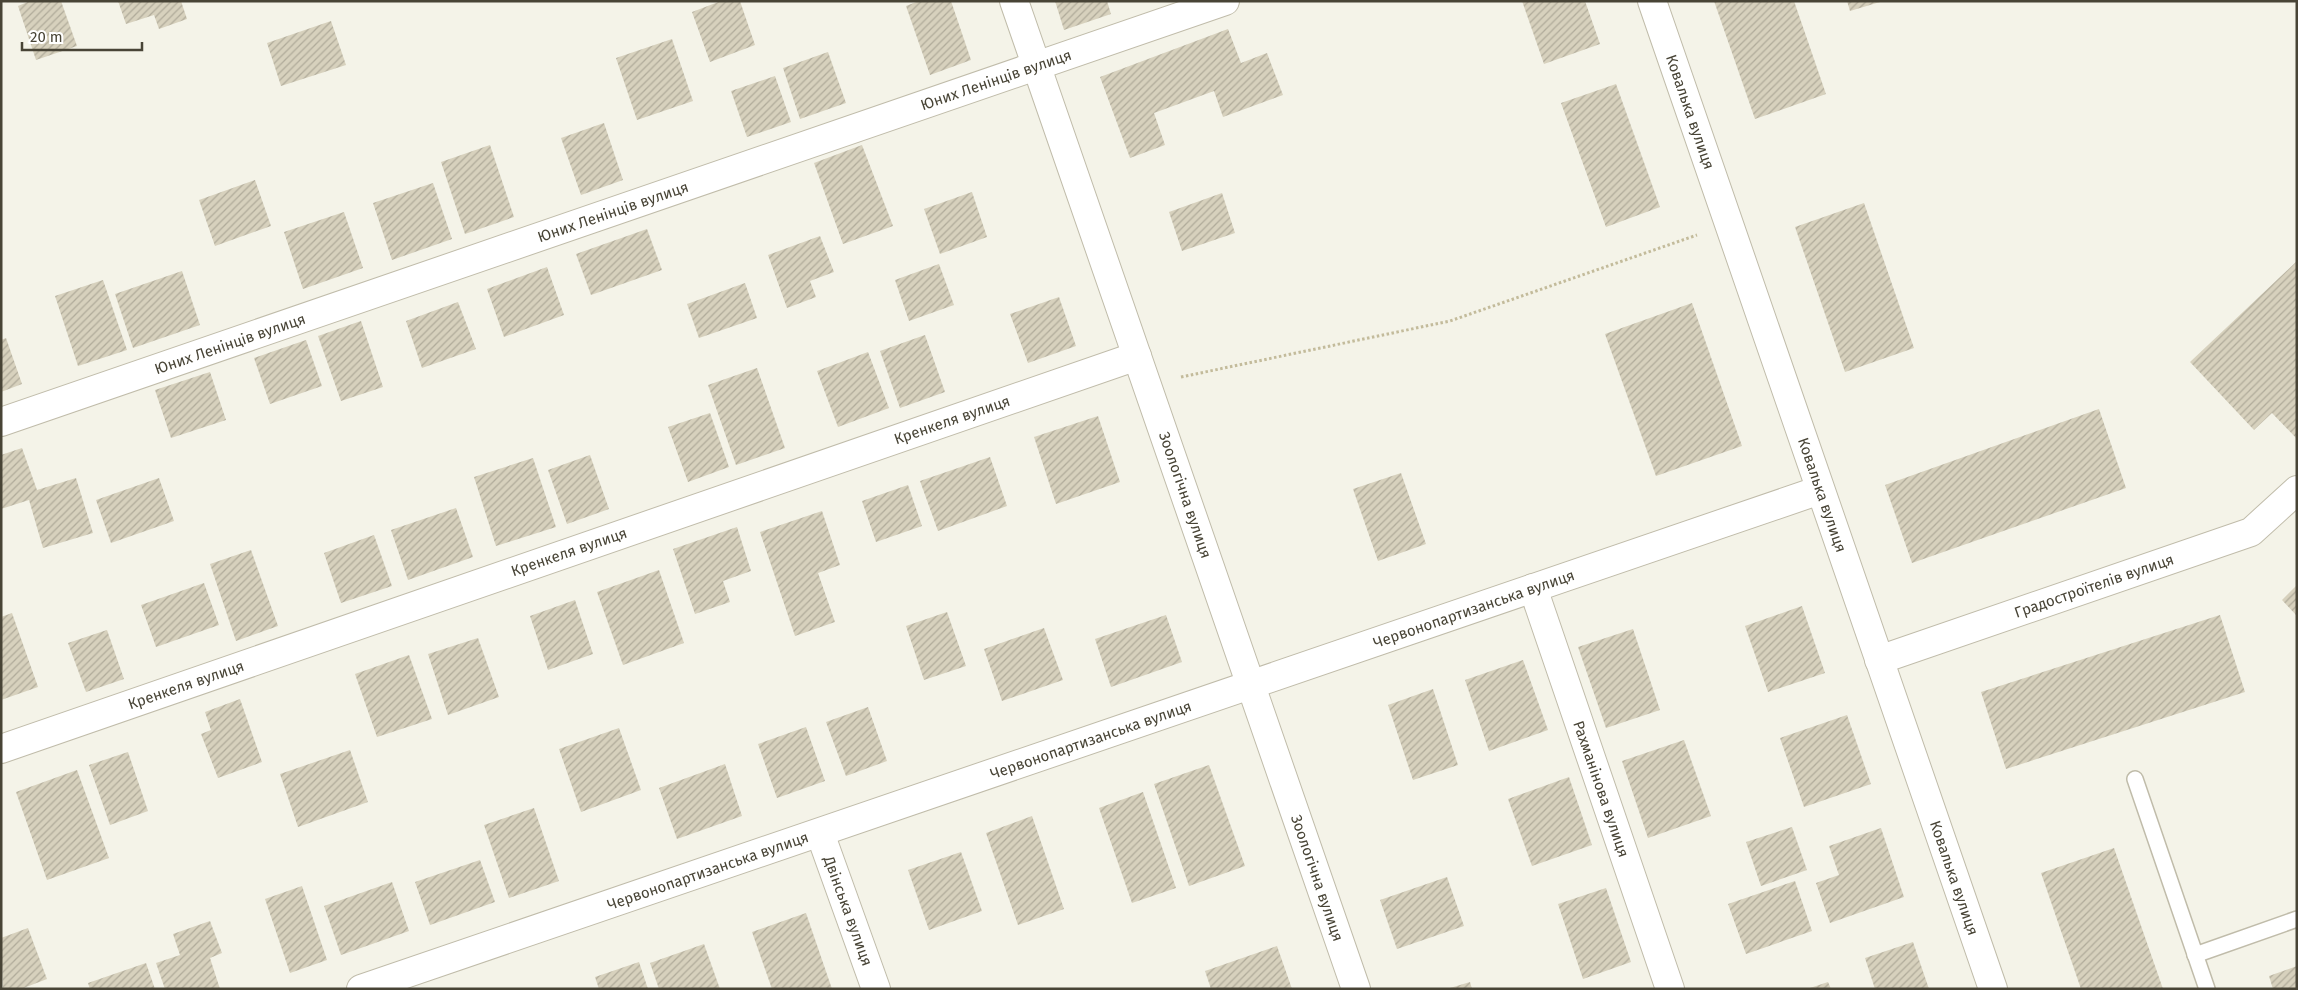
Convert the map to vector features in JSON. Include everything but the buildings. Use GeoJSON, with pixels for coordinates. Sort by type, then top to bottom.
{"type":"FeatureCollection","features":[{"type":"Feature","properties":{"kind":"street","name":"Зоологічна вулиця"},"geometry":{"type":"LineString","coordinates":[[1014,1],[1356,989]]}},
{"type":"Feature","properties":{"kind":"street","name":"Юних Ленінців вулиця"},"geometry":{"type":"LineString","coordinates":[[1,422],[1225,1]]}},
{"type":"Feature","properties":{"kind":"street","name":"Ковалька вулиця"},"geometry":{"type":"LineString","coordinates":[[1652,1],[1993,989]]}},
{"type":"Feature","properties":{"kind":"street","name":"Кренкеля вулиця"},"geometry":{"type":"LineString","coordinates":[[1,749],[1137,356]]}},
{"type":"Feature","properties":{"kind":"street","name":"Червонопартизанська вулиця"},"geometry":{"type":"LineString","coordinates":[[361,989],[430,978],[820,833],[1820,490]]}},
{"type":"Feature","properties":{"kind":"street","name":"Градостроїтелiв вулиця"},"geometry":{"type":"LineString","coordinates":[[1878,660],[2251,532],[2297,490]]}},
{"type":"Feature","properties":{"kind":"street","name":"Рахманінова вулиця"},"geometry":{"type":"LineString","coordinates":[[1533,588],[1670,989]]}},
{"type":"Feature","properties":{"kind":"street","name":"Двінська вулиця"},"geometry":{"type":"LineString","coordinates":[[820,833],[876,989]]}},
{"type":"Feature","properties":{"kind":"lane"},"geometry":{"type":"LineString","coordinates":[[2134,779],[2207,989]]}},
{"type":"Feature","properties":{"kind":"lane"},"geometry":{"type":"LineString","coordinates":[[2195,955],[2297,919]]}},
{"type":"Feature","properties":{"kind":"path"},"geometry":{"type":"LineString","coordinates":[[1146,384],[1450,321],[1729,224]]}}]}
